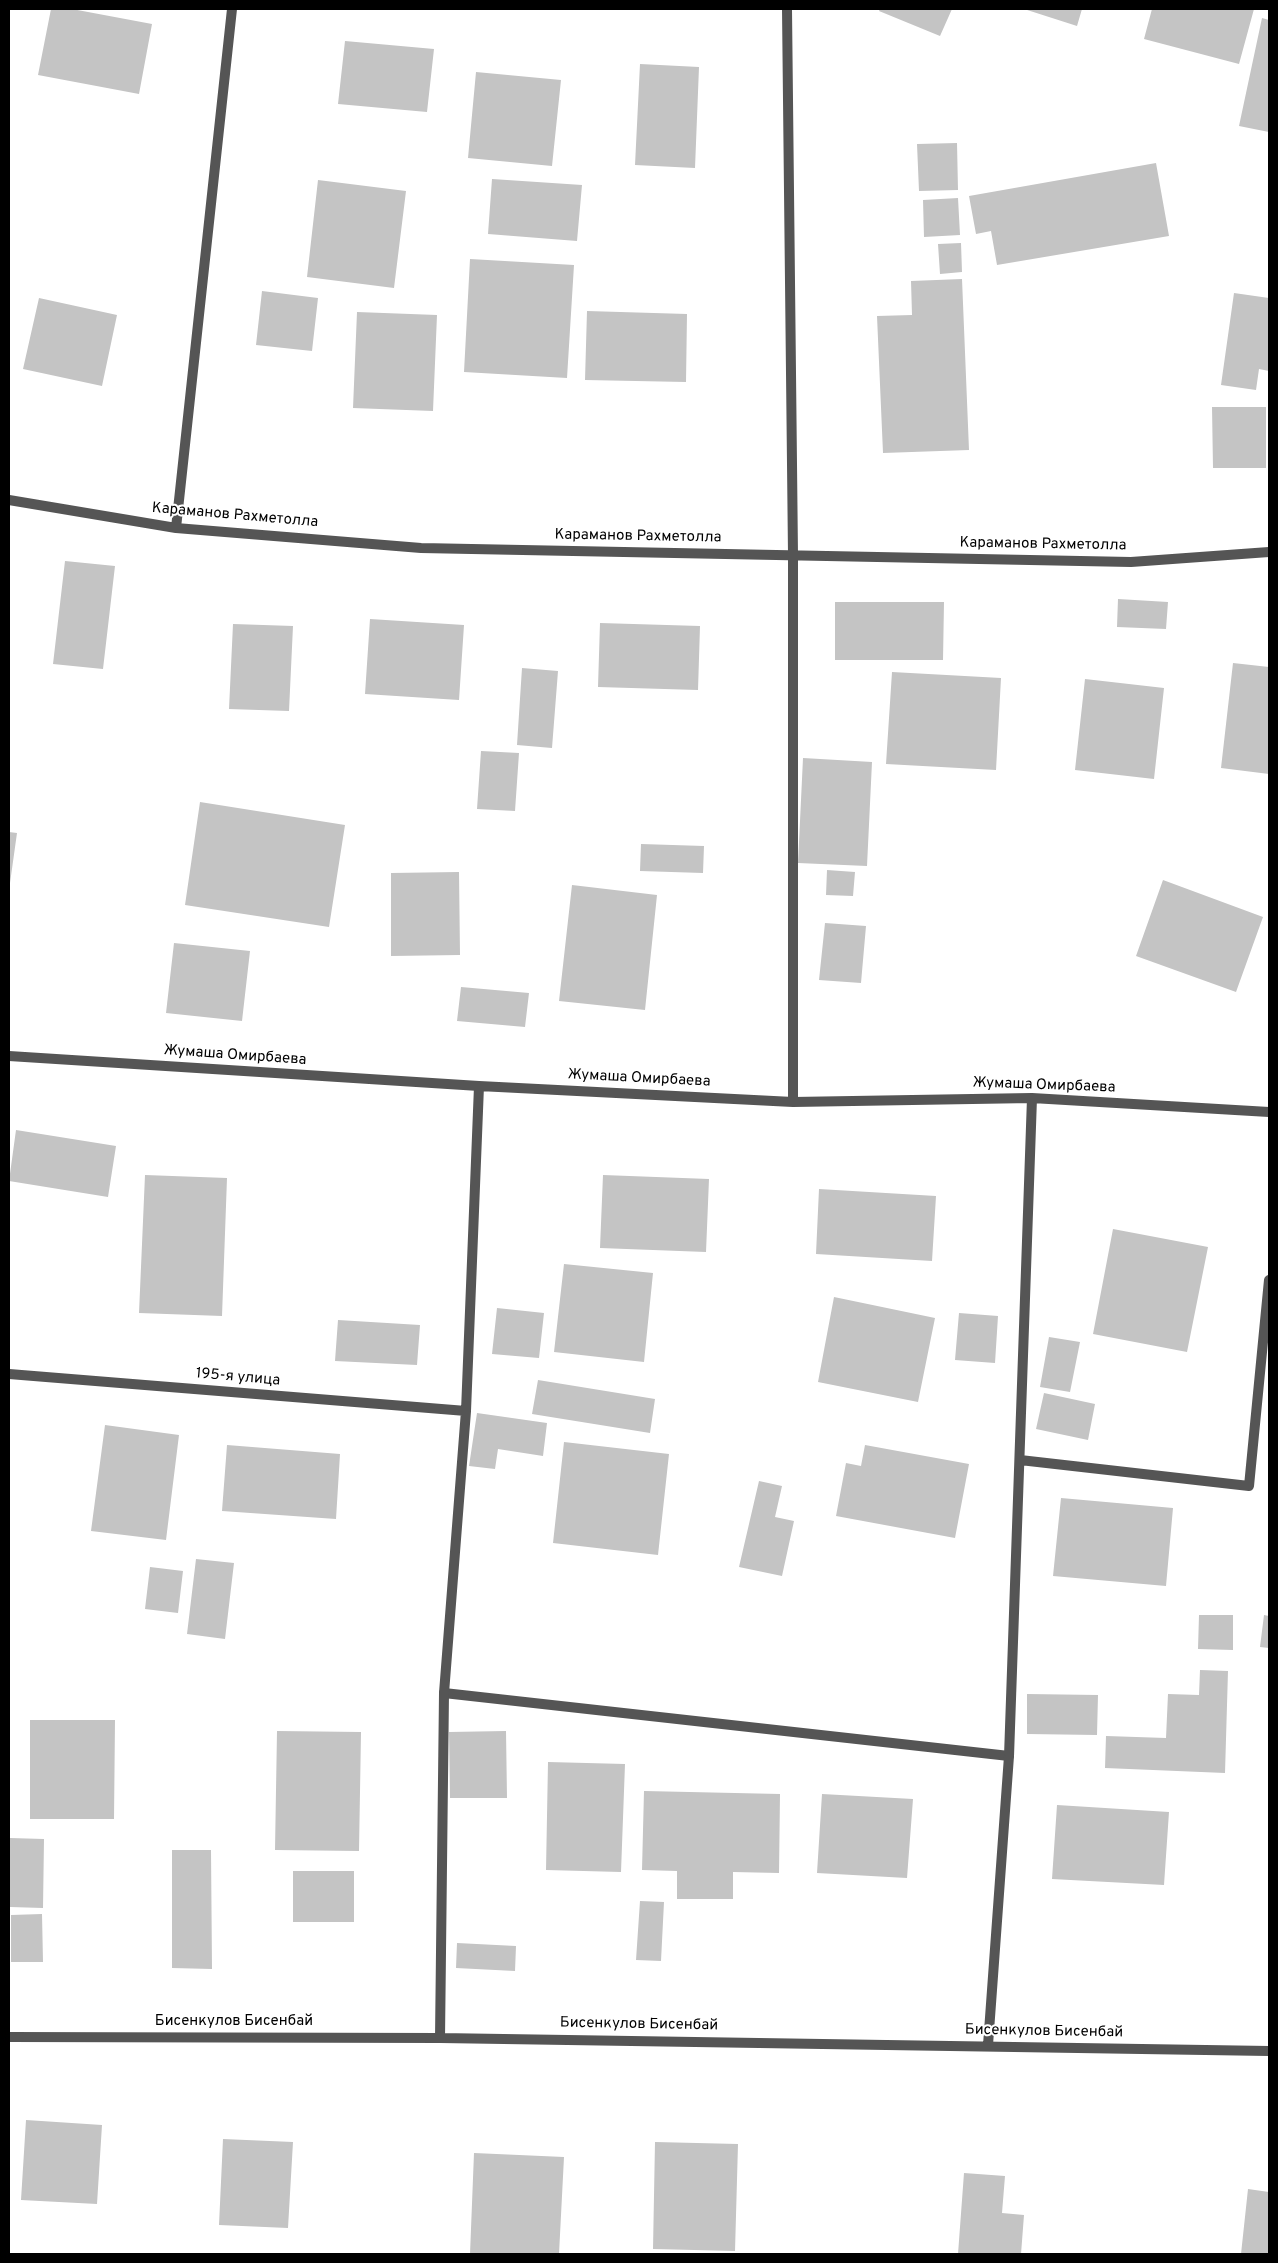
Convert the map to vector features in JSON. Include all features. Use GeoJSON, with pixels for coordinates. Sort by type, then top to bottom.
{"type":"FeatureCollection","features":[{"type":"Feature","properties":{"kind":"street"},"geometry":{"type":"LineString","coordinates":[[176,528],[232,9]]}},
{"type":"Feature","properties":{"kind":"street"},"geometry":{"type":"LineString","coordinates":[[787,9],[793,555],[794,1102]]}},
{"type":"Feature","properties":{"kind":"street","name":"Караманов Рахметолла"},"geometry":{"type":"LineString","coordinates":[[9,500],[176,528],[420,548],[1131,562],[1269,552]]}},
{"type":"Feature","properties":{"kind":"street","name":"Жумаша Омирбаева"},"geometry":{"type":"LineString","coordinates":[[9,1056],[479,1086],[794,1102],[1032,1098],[1269,1112]]}},
{"type":"Feature","properties":{"kind":"street"},"geometry":{"type":"LineString","coordinates":[[440,2038],[444,1693],[466,1411],[479,1086]]}},
{"type":"Feature","properties":{"kind":"street"},"geometry":{"type":"LineString","coordinates":[[988,2045],[1009,1756],[1032,1098]]}},
{"type":"Feature","properties":{"kind":"street"},"geometry":{"type":"LineString","coordinates":[[1020,1460],[1248,1486],[1269,1280]]}},
{"type":"Feature","properties":{"kind":"street","name":"195-я улица"},"geometry":{"type":"LineString","coordinates":[[9,1374],[466,1411]]}},
{"type":"Feature","properties":{"kind":"street"},"geometry":{"type":"LineString","coordinates":[[444,1693],[1009,1756]]}},
{"type":"Feature","properties":{"kind":"street","name":"Бисенкулов Бисенбай"},"geometry":{"type":"LineString","coordinates":[[9,2037],[440,2038],[988,2045],[1269,2051]]}},
{"type":"Feature","properties":{"kind":"building"},"geometry":{"type":"Polygon","coordinates":[[[51,9],[72,9],[152,24],[139,94],[38,75],[51,9]]]}},
{"type":"Feature","properties":{"kind":"building"},"geometry":{"type":"Polygon","coordinates":[[[880,9],[952,9],[940,36],[879,11],[880,9]]]}},
{"type":"Feature","properties":{"kind":"building"},"geometry":{"type":"Polygon","coordinates":[[[1024,9],[1082,9],[1077,26],[1024,9]]]}},
{"type":"Feature","properties":{"kind":"building"},"geometry":{"type":"Polygon","coordinates":[[[1152,9],[1254,9],[1239,64],[1144,39],[1152,9]]]}},
{"type":"Feature","properties":{"kind":"building"},"geometry":{"type":"Polygon","coordinates":[[[1262,18],[1269,20],[1269,132],[1239,126],[1262,18]]]}},
{"type":"Feature","properties":{"kind":"building"},"geometry":{"type":"Polygon","coordinates":[[[345,41],[434,49],[427,112],[338,104],[345,41]]]}},
{"type":"Feature","properties":{"kind":"building"},"geometry":{"type":"Polygon","coordinates":[[[640,64],[699,67],[695,168],[635,165],[640,64]]]}},
{"type":"Feature","properties":{"kind":"building"},"geometry":{"type":"Polygon","coordinates":[[[476,72],[561,80],[552,166],[468,158],[476,72]]]}},
{"type":"Feature","properties":{"kind":"building"},"geometry":{"type":"Polygon","coordinates":[[[957,143],[958,190],[919,191],[917,144],[957,143]]]}},
{"type":"Feature","properties":{"kind":"building"},"geometry":{"type":"Polygon","coordinates":[[[1156,163],[1169,236],[997,265],[991,231],[976,234],[969,196],[1156,163]]]}},
{"type":"Feature","properties":{"kind":"building"},"geometry":{"type":"Polygon","coordinates":[[[492,179],[582,185],[577,241],[488,234],[492,179]]]}},
{"type":"Feature","properties":{"kind":"building"},"geometry":{"type":"Polygon","coordinates":[[[318,180],[406,191],[394,288],[307,277],[318,180]]]}},
{"type":"Feature","properties":{"kind":"building"},"geometry":{"type":"Polygon","coordinates":[[[958,198],[960,235],[924,237],[923,200],[958,198]]]}},
{"type":"Feature","properties":{"kind":"building"},"geometry":{"type":"Polygon","coordinates":[[[961,243],[962,272],[940,274],[938,244],[961,243]]]}},
{"type":"Feature","properties":{"kind":"building"},"geometry":{"type":"Polygon","coordinates":[[[470,259],[574,265],[567,378],[464,372],[470,259]]]}},
{"type":"Feature","properties":{"kind":"building"},"geometry":{"type":"Polygon","coordinates":[[[962,279],[969,450],[883,453],[877,316],[912,315],[911,281],[962,279]]]}},
{"type":"Feature","properties":{"kind":"building"},"geometry":{"type":"Polygon","coordinates":[[[262,291],[318,298],[312,351],[256,345],[262,291]]]}},
{"type":"Feature","properties":{"kind":"building"},"geometry":{"type":"Polygon","coordinates":[[[1234,293],[1269,298],[1269,371],[1259,369],[1256,390],[1221,385],[1234,293]]]}},
{"type":"Feature","properties":{"kind":"building"},"geometry":{"type":"Polygon","coordinates":[[[39,298],[117,315],[102,386],[23,369],[39,298]]]}},
{"type":"Feature","properties":{"kind":"building"},"geometry":{"type":"Polygon","coordinates":[[[587,311],[687,314],[686,382],[585,380],[587,311]]]}},
{"type":"Feature","properties":{"kind":"building"},"geometry":{"type":"Polygon","coordinates":[[[357,312],[437,315],[433,411],[353,408],[357,312]]]}},
{"type":"Feature","properties":{"kind":"building"},"geometry":{"type":"Polygon","coordinates":[[[1212,407],[1266,407],[1266,468],[1213,468],[1212,407]]]}},
{"type":"Feature","properties":{"kind":"building"},"geometry":{"type":"Polygon","coordinates":[[[65,561],[115,566],[103,669],[53,664],[65,561]]]}},
{"type":"Feature","properties":{"kind":"building"},"geometry":{"type":"Polygon","coordinates":[[[1118,599],[1168,602],[1166,629],[1117,627],[1118,599]]]}},
{"type":"Feature","properties":{"kind":"building"},"geometry":{"type":"Polygon","coordinates":[[[835,602],[944,602],[943,660],[835,660],[835,602]]]}},
{"type":"Feature","properties":{"kind":"building"},"geometry":{"type":"Polygon","coordinates":[[[370,619],[464,625],[459,700],[365,694],[370,619]]]}},
{"type":"Feature","properties":{"kind":"building"},"geometry":{"type":"Polygon","coordinates":[[[600,623],[700,626],[698,690],[598,687],[600,623]]]}},
{"type":"Feature","properties":{"kind":"building"},"geometry":{"type":"Polygon","coordinates":[[[233,624],[293,626],[289,711],[229,709],[233,624]]]}},
{"type":"Feature","properties":{"kind":"building"},"geometry":{"type":"Polygon","coordinates":[[[1233,663],[1269,667],[1269,774],[1221,768],[1233,663]]]}},
{"type":"Feature","properties":{"kind":"building"},"geometry":{"type":"Polygon","coordinates":[[[522,668],[558,671],[552,748],[517,745],[522,668]]]}},
{"type":"Feature","properties":{"kind":"building"},"geometry":{"type":"Polygon","coordinates":[[[892,672],[1001,678],[996,770],[886,764],[892,672]]]}},
{"type":"Feature","properties":{"kind":"building"},"geometry":{"type":"Polygon","coordinates":[[[1085,679],[1164,688],[1154,779],[1075,770],[1085,679]]]}},
{"type":"Feature","properties":{"kind":"building"},"geometry":{"type":"Polygon","coordinates":[[[481,751],[519,753],[515,811],[477,809],[481,751]]]}},
{"type":"Feature","properties":{"kind":"building"},"geometry":{"type":"Polygon","coordinates":[[[803,758],[872,762],[867,866],[798,863],[803,758]]]}},
{"type":"Feature","properties":{"kind":"building"},"geometry":{"type":"Polygon","coordinates":[[[200,802],[345,825],[329,927],[185,905],[200,802]]]}},
{"type":"Feature","properties":{"kind":"building"},"geometry":{"type":"Polygon","coordinates":[[[9,832],[17,833],[10,883],[9,883],[9,832]]]}},
{"type":"Feature","properties":{"kind":"building"},"geometry":{"type":"Polygon","coordinates":[[[641,844],[704,846],[703,873],[640,871],[641,844]]]}},
{"type":"Feature","properties":{"kind":"building"},"geometry":{"type":"Polygon","coordinates":[[[827,870],[855,872],[853,896],[826,895],[827,870]]]}},
{"type":"Feature","properties":{"kind":"building"},"geometry":{"type":"Polygon","coordinates":[[[459,872],[460,955],[391,956],[391,873],[459,872]]]}},
{"type":"Feature","properties":{"kind":"building"},"geometry":{"type":"Polygon","coordinates":[[[1163,880],[1263,917],[1236,992],[1136,956],[1163,880]]]}},
{"type":"Feature","properties":{"kind":"building"},"geometry":{"type":"Polygon","coordinates":[[[572,885],[657,895],[645,1010],[559,1001],[572,885]]]}},
{"type":"Feature","properties":{"kind":"building"},"geometry":{"type":"Polygon","coordinates":[[[825,923],[866,926],[861,983],[819,980],[825,923]]]}},
{"type":"Feature","properties":{"kind":"building"},"geometry":{"type":"Polygon","coordinates":[[[174,943],[250,951],[242,1021],[166,1013],[174,943]]]}},
{"type":"Feature","properties":{"kind":"building"},"geometry":{"type":"Polygon","coordinates":[[[461,987],[529,993],[525,1027],[457,1021],[461,987]]]}},
{"type":"Feature","properties":{"kind":"building"},"geometry":{"type":"Polygon","coordinates":[[[16,1130],[116,1146],[108,1197],[9,1181],[16,1130]]]}},
{"type":"Feature","properties":{"kind":"building"},"geometry":{"type":"Polygon","coordinates":[[[145,1175],[227,1178],[222,1316],[139,1313],[145,1175]]]}},
{"type":"Feature","properties":{"kind":"building"},"geometry":{"type":"Polygon","coordinates":[[[603,1175],[709,1179],[706,1252],[600,1248],[603,1175]]]}},
{"type":"Feature","properties":{"kind":"building"},"geometry":{"type":"Polygon","coordinates":[[[819,1189],[936,1196],[932,1261],[816,1254],[819,1189]]]}},
{"type":"Feature","properties":{"kind":"building"},"geometry":{"type":"Polygon","coordinates":[[[1113,1229],[1208,1247],[1187,1352],[1093,1334],[1113,1229]]]}},
{"type":"Feature","properties":{"kind":"building"},"geometry":{"type":"Polygon","coordinates":[[[564,1264],[653,1273],[644,1362],[554,1352],[564,1264]]]}},
{"type":"Feature","properties":{"kind":"building"},"geometry":{"type":"Polygon","coordinates":[[[834,1297],[935,1318],[918,1402],[818,1382],[834,1297]]]}},
{"type":"Feature","properties":{"kind":"building"},"geometry":{"type":"Polygon","coordinates":[[[497,1308],[544,1313],[539,1358],[492,1354],[497,1308]]]}},
{"type":"Feature","properties":{"kind":"building"},"geometry":{"type":"Polygon","coordinates":[[[959,1313],[998,1316],[995,1363],[955,1360],[959,1313]]]}},
{"type":"Feature","properties":{"kind":"building"},"geometry":{"type":"Polygon","coordinates":[[[338,1320],[420,1325],[417,1365],[335,1361],[338,1320]]]}},
{"type":"Feature","properties":{"kind":"building"},"geometry":{"type":"Polygon","coordinates":[[[1049,1337],[1080,1342],[1070,1392],[1040,1387],[1049,1337]]]}},
{"type":"Feature","properties":{"kind":"building"},"geometry":{"type":"Polygon","coordinates":[[[538,1380],[655,1399],[650,1433],[532,1414],[538,1380]]]}},
{"type":"Feature","properties":{"kind":"building"},"geometry":{"type":"Polygon","coordinates":[[[1044,1393],[1095,1404],[1088,1440],[1036,1429],[1044,1393]]]}},
{"type":"Feature","properties":{"kind":"building"},"geometry":{"type":"Polygon","coordinates":[[[477,1413],[547,1423],[543,1456],[498,1449],[495,1469],[469,1466],[477,1413]]]}},
{"type":"Feature","properties":{"kind":"building"},"geometry":{"type":"Polygon","coordinates":[[[105,1425],[179,1435],[166,1540],[91,1531],[105,1425]]]}},
{"type":"Feature","properties":{"kind":"building"},"geometry":{"type":"Polygon","coordinates":[[[564,1442],[669,1454],[658,1555],[553,1543],[564,1442]]]}},
{"type":"Feature","properties":{"kind":"building"},"geometry":{"type":"Polygon","coordinates":[[[227,1445],[340,1454],[336,1519],[222,1511],[227,1445]]]}},
{"type":"Feature","properties":{"kind":"building"},"geometry":{"type":"Polygon","coordinates":[[[865,1445],[969,1464],[955,1538],[836,1516],[846,1463],[861,1466],[865,1445]]]}},
{"type":"Feature","properties":{"kind":"building"},"geometry":{"type":"Polygon","coordinates":[[[759,1481],[782,1486],[775,1517],[794,1521],[782,1576],[739,1567],[759,1481]]]}},
{"type":"Feature","properties":{"kind":"building"},"geometry":{"type":"Polygon","coordinates":[[[1061,1498],[1173,1508],[1166,1586],[1053,1576],[1061,1498]]]}},
{"type":"Feature","properties":{"kind":"building"},"geometry":{"type":"Polygon","coordinates":[[[196,1559],[234,1563],[225,1639],[187,1634],[196,1559]]]}},
{"type":"Feature","properties":{"kind":"building"},"geometry":{"type":"Polygon","coordinates":[[[150,1567],[183,1571],[178,1613],[145,1609],[150,1567]]]}},
{"type":"Feature","properties":{"kind":"building"},"geometry":{"type":"Polygon","coordinates":[[[1199,1615],[1233,1615],[1233,1650],[1198,1649],[1199,1615]]]}},
{"type":"Feature","properties":{"kind":"building"},"geometry":{"type":"Polygon","coordinates":[[[1264,1615],[1269,1616],[1269,1648],[1260,1647],[1264,1615]]]}},
{"type":"Feature","properties":{"kind":"building"},"geometry":{"type":"Polygon","coordinates":[[[1200,1670],[1228,1671],[1225,1773],[1105,1768],[1106,1736],[1166,1738],[1168,1694],[1199,1695],[1200,1670]]]}},
{"type":"Feature","properties":{"kind":"building"},"geometry":{"type":"Polygon","coordinates":[[[1027,1694],[1098,1695],[1097,1735],[1027,1734],[1027,1694]]]}},
{"type":"Feature","properties":{"kind":"building"},"geometry":{"type":"Polygon","coordinates":[[[30,1720],[115,1720],[114,1819],[30,1819],[30,1720]]]}},
{"type":"Feature","properties":{"kind":"building"},"geometry":{"type":"Polygon","coordinates":[[[277,1731],[361,1732],[359,1851],[275,1850],[277,1731]]]}},
{"type":"Feature","properties":{"kind":"building"},"geometry":{"type":"Polygon","coordinates":[[[506,1731],[507,1798],[450,1798],[449,1732],[506,1731]]]}},
{"type":"Feature","properties":{"kind":"building"},"geometry":{"type":"Polygon","coordinates":[[[548,1762],[625,1764],[621,1872],[546,1870],[548,1762]]]}},
{"type":"Feature","properties":{"kind":"building"},"geometry":{"type":"Polygon","coordinates":[[[644,1791],[780,1794],[779,1873],[733,1872],[733,1899],[677,1899],[677,1871],[642,1870],[644,1791]]]}},
{"type":"Feature","properties":{"kind":"building"},"geometry":{"type":"Polygon","coordinates":[[[822,1794],[913,1799],[907,1878],[817,1873],[822,1794]]]}},
{"type":"Feature","properties":{"kind":"building"},"geometry":{"type":"Polygon","coordinates":[[[1057,1805],[1169,1812],[1164,1885],[1052,1879],[1057,1805]]]}},
{"type":"Feature","properties":{"kind":"building"},"geometry":{"type":"Polygon","coordinates":[[[10,1838],[44,1839],[43,1908],[10,1907],[10,1838]]]}},
{"type":"Feature","properties":{"kind":"building"},"geometry":{"type":"Polygon","coordinates":[[[172,1850],[211,1850],[212,1969],[172,1968],[172,1850]]]}},
{"type":"Feature","properties":{"kind":"building"},"geometry":{"type":"Polygon","coordinates":[[[293,1871],[354,1871],[354,1922],[293,1922],[293,1871]]]}},
{"type":"Feature","properties":{"kind":"building"},"geometry":{"type":"Polygon","coordinates":[[[640,1901],[664,1902],[661,1961],[636,1960],[640,1901]]]}},
{"type":"Feature","properties":{"kind":"building"},"geometry":{"type":"Polygon","coordinates":[[[42,1914],[43,1962],[11,1962],[11,1915],[42,1914]]]}},
{"type":"Feature","properties":{"kind":"building"},"geometry":{"type":"Polygon","coordinates":[[[457,1943],[516,1946],[515,1971],[456,1968],[457,1943]]]}},
{"type":"Feature","properties":{"kind":"building"},"geometry":{"type":"Polygon","coordinates":[[[26,2120],[102,2125],[97,2204],[21,2200],[26,2120]]]}},
{"type":"Feature","properties":{"kind":"building"},"geometry":{"type":"Polygon","coordinates":[[[223,2139],[293,2142],[288,2228],[219,2225],[223,2139]]]}},
{"type":"Feature","properties":{"kind":"building"},"geometry":{"type":"Polygon","coordinates":[[[655,2142],[738,2144],[735,2251],[653,2249],[655,2142]]]}},
{"type":"Feature","properties":{"kind":"building"},"geometry":{"type":"Polygon","coordinates":[[[474,2153],[564,2157],[559,2254],[470,2254],[474,2153]]]}},
{"type":"Feature","properties":{"kind":"building"},"geometry":{"type":"Polygon","coordinates":[[[964,2173],[1005,2176],[1002,2213],[1024,2215],[1021,2254],[958,2254],[964,2173]]]}},
{"type":"Feature","properties":{"kind":"building"},"geometry":{"type":"Polygon","coordinates":[[[1248,2189],[1269,2192],[1269,2254],[1241,2254],[1248,2189]]]}}]}
